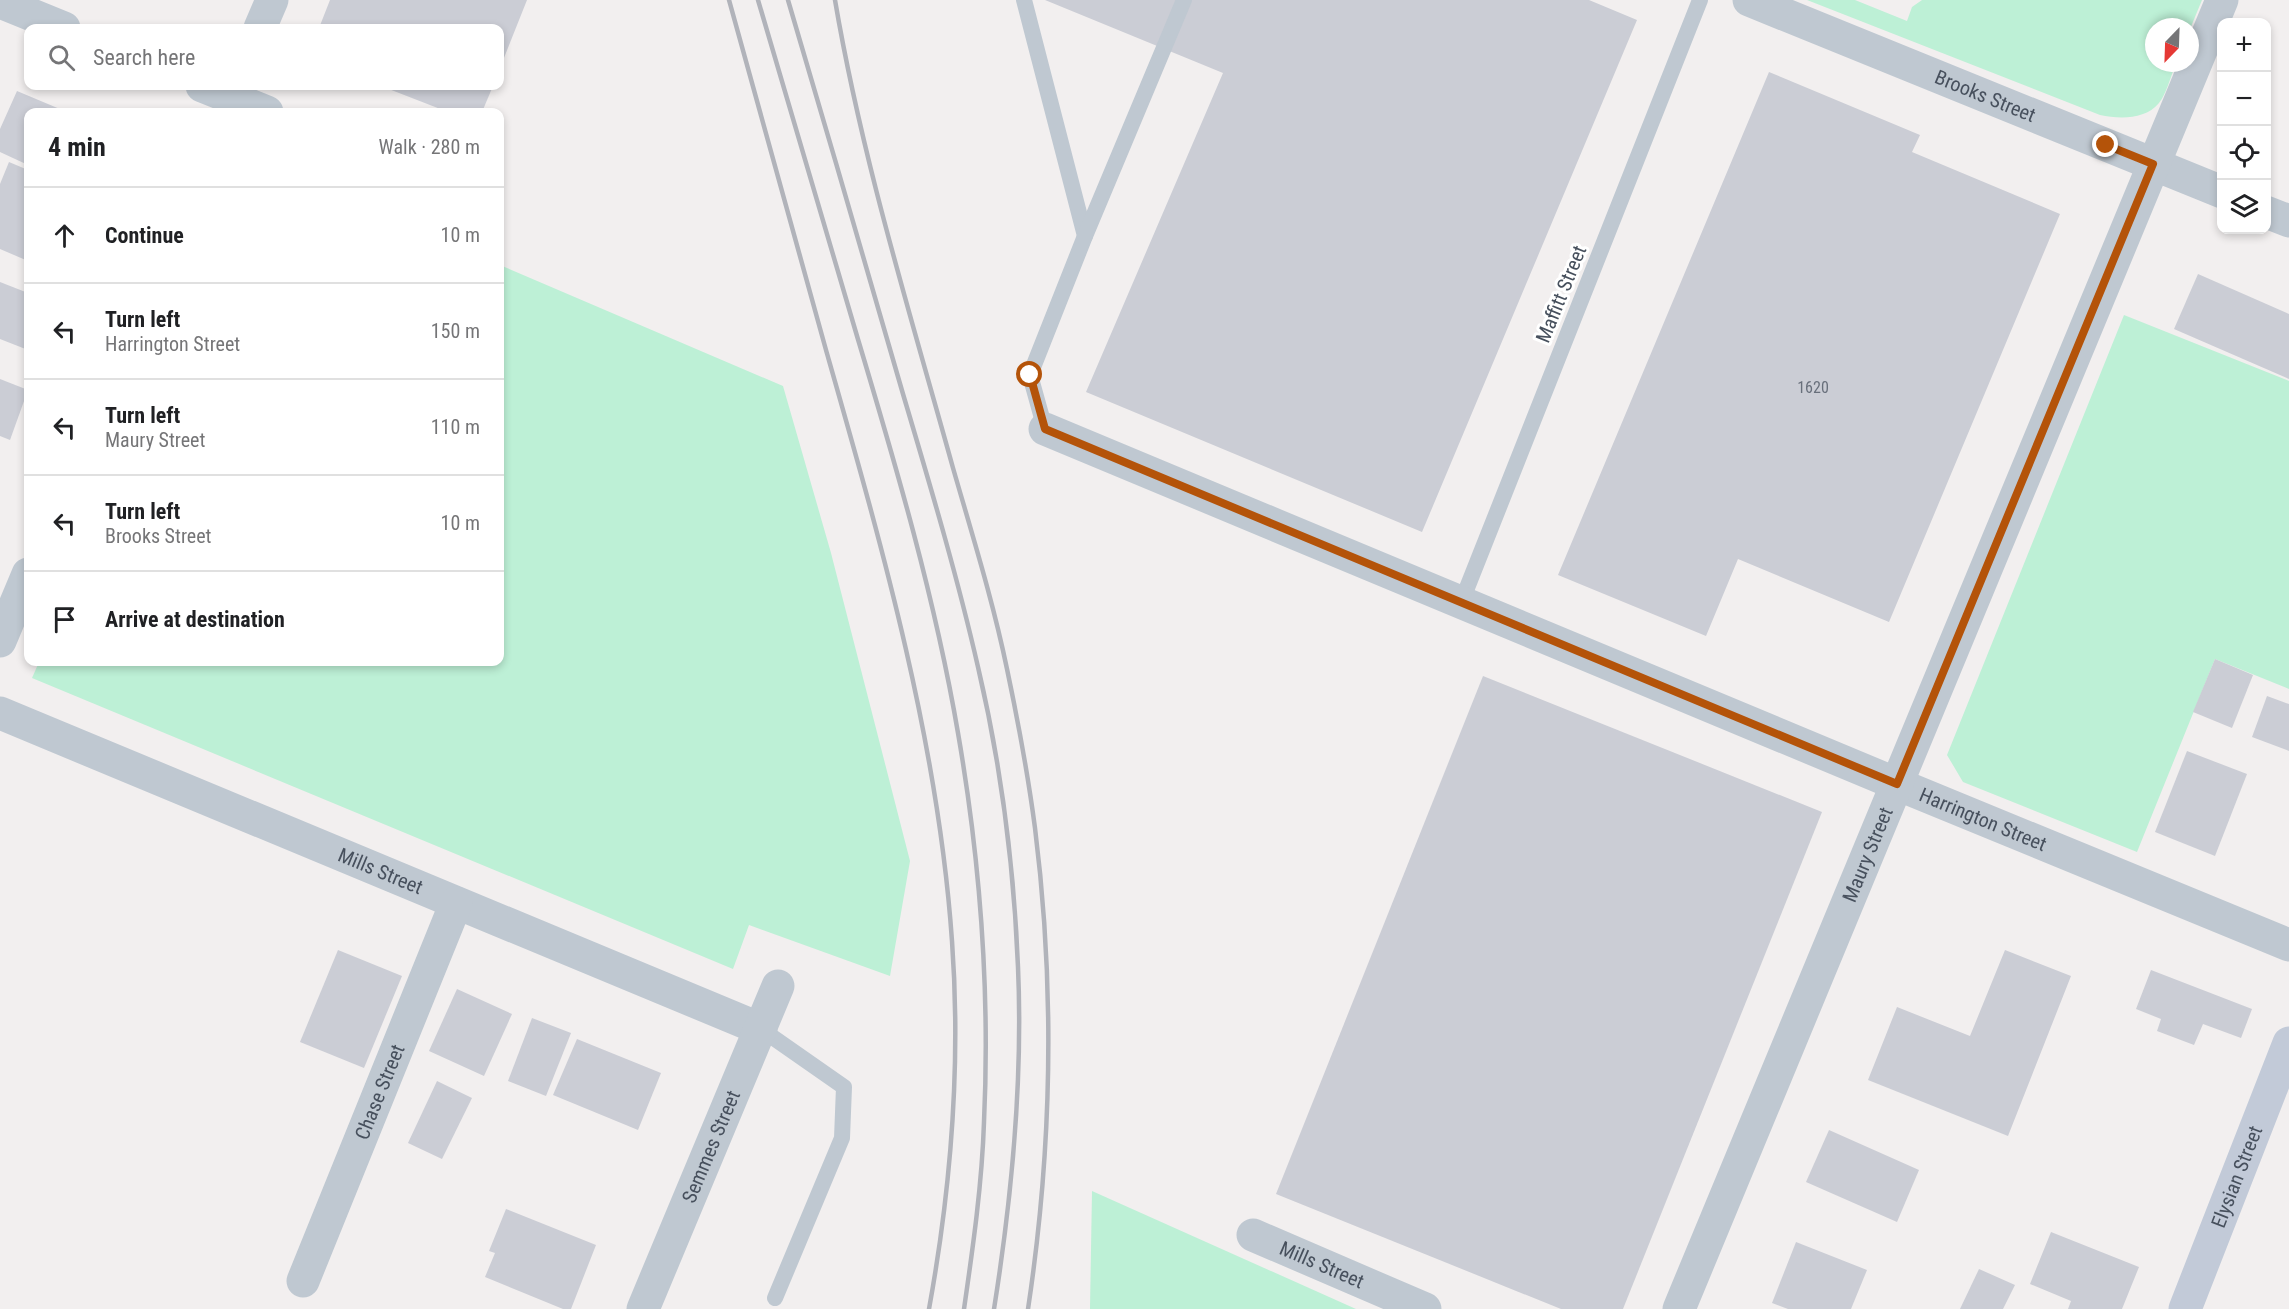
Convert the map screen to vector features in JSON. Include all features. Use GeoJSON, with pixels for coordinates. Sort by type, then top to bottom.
{"type":"FeatureCollection","features":[{"type":"Feature","properties":{"kind":"main road","name":"Elysian Street"},"geometry":{"type":"LineString","coordinates":[[2185,1309],[2289,1043]]}},
{"type":"Feature","properties":{"kind":"street"},"geometry":{"type":"LineString","coordinates":[[262,24],[272,0]]}},
{"type":"Feature","properties":{"kind":"street","name":"Brooks Street"},"geometry":{"type":"LineString","coordinates":[[1749,0],[2217,190]]}},
{"type":"Feature","properties":{"kind":"street","name":"Maury Street"},"geometry":{"type":"LineString","coordinates":[[1679,1309],[2222,0]]}},
{"type":"Feature","properties":{"kind":"street"},"geometry":{"type":"LineString","coordinates":[[0,2],[54,24]]}},
{"type":"Feature","properties":{"kind":"street"},"geometry":{"type":"LineString","coordinates":[[211,90],[256,108]]}},
{"type":"Feature","properties":{"kind":"street"},"geometry":{"type":"LineString","coordinates":[[2271,214],[2289,221]]}},
{"type":"Feature","properties":{"kind":"street","name":"Harrington Street"},"geometry":{"type":"LineString","coordinates":[[1045,429],[2289,945]]}},
{"type":"Feature","properties":{"kind":"street"},"geometry":{"type":"LineString","coordinates":[[0,641],[24,584]]}},
{"type":"Feature","properties":{"kind":"street","name":"Mills Street"},"geometry":{"type":"LineString","coordinates":[[0,713],[761,1029]]}},
{"type":"Feature","properties":{"kind":"street","name":"Chase Street"},"geometry":{"type":"LineString","coordinates":[[303,1281],[456,903]]}},
{"type":"Feature","properties":{"kind":"street","name":"Semmes Street"},"geometry":{"type":"LineString","coordinates":[[643,1309],[778,986]]}},
{"type":"Feature","properties":{"kind":"street","name":"Mills Street"},"geometry":{"type":"LineString","coordinates":[[1253,1235],[1425,1309]]}},
{"type":"Feature","properties":{"kind":"lane"},"geometry":{"type":"LineString","coordinates":[[1024,0],[1085,236]]}},
{"type":"Feature","properties":{"kind":"lane"},"geometry":{"type":"LineString","coordinates":[[1045,429],[1030,375],[1085,236],[1184,0]]}},
{"type":"Feature","properties":{"kind":"lane","name":"Maffitt Street"},"geometry":{"type":"LineString","coordinates":[[1461,603],[1700,0]]}},
{"type":"Feature","properties":{"kind":"lane"},"geometry":{"type":"LineString","coordinates":[[761,1029],[844,1088],[842,1138],[775,1298]]}},
{"type":"Feature","properties":{"kind":"green space"},"geometry":{"type":"Polygon","coordinates":[[[1807,0],[1855,0],[1907,21],[1912,7],[1922,0],[2202,0],[2195,18],[2145,18],[2145,72],[2173,72],[2159,103],[2147,113],[2131,117],[2100,115],[1807,0]]]}},
{"type":"Feature","properties":{"kind":"green space"},"geometry":{"type":"Polygon","coordinates":[[[504,267],[783,386],[831,553],[910,861],[890,976],[749,925],[733,969],[32,678],[37,666],[504,666],[504,267]]]}},
{"type":"Feature","properties":{"kind":"green space"},"geometry":{"type":"Polygon","coordinates":[[[2124,315],[2289,381],[2289,689],[2215,659],[2137,852],[1963,782],[1947,755],[2124,315]]]}},
{"type":"Feature","properties":{"kind":"green space"},"geometry":{"type":"Polygon","coordinates":[[[1092,1191],[1356,1309],[1090,1309],[1092,1191]]]}},
{"type":"Feature","properties":{"kind":"building"},"geometry":{"type":"Polygon","coordinates":[[[330,0],[527,0],[504,58],[504,24],[321,24],[330,0]]]}},
{"type":"Feature","properties":{"kind":"building"},"geometry":{"type":"Polygon","coordinates":[[[1045,0],[1589,0],[1637,20],[1422,532],[1086,392],[1223,73],[1045,0]]]}},
{"type":"Feature","properties":{"kind":"building"},"geometry":{"type":"Polygon","coordinates":[[[1769,72],[1920,135],[1912,152],[2060,214],[1889,622],[1738,559],[1706,636],[1558,575],[1769,72]]]}},
{"type":"Feature","properties":{"kind":"building"},"geometry":{"type":"Polygon","coordinates":[[[391,90],[491,90],[484,108],[438,108],[391,90]]]}},
{"type":"Feature","properties":{"kind":"building"},"geometry":{"type":"Polygon","coordinates":[[[17,91],[57,108],[24,108],[24,163],[0,152],[0,129],[17,91]]]}},
{"type":"Feature","properties":{"kind":"building"},"geometry":{"type":"Polygon","coordinates":[[[9,162],[24,168],[24,259],[0,249],[0,184],[9,162]]]}},
{"type":"Feature","properties":{"kind":"building"},"geometry":{"type":"Polygon","coordinates":[[[2198,274],[2289,314],[2289,379],[2174,329],[2198,274]]]}},
{"type":"Feature","properties":{"kind":"building"},"geometry":{"type":"Polygon","coordinates":[[[0,282],[24,291],[24,348],[0,339],[0,282]]]}},
{"type":"Feature","properties":{"kind":"building"},"geometry":{"type":"Polygon","coordinates":[[[0,379],[24,388],[24,401],[10,440],[0,436],[0,379]]]}},
{"type":"Feature","properties":{"kind":"building"},"geometry":{"type":"Polygon","coordinates":[[[2215,659],[2253,675],[2232,728],[2193,712],[2215,659]]]}},
{"type":"Feature","properties":{"kind":"building"},"geometry":{"type":"Polygon","coordinates":[[[1483,676],[1822,812],[1623,1309],[1561,1309],[1276,1194],[1483,676]]]}},
{"type":"Feature","properties":{"kind":"building"},"geometry":{"type":"Polygon","coordinates":[[[2267,696],[2289,704],[2289,751],[2252,737],[2267,696]]]}},
{"type":"Feature","properties":{"kind":"building"},"geometry":{"type":"Polygon","coordinates":[[[2187,751],[2247,774],[2215,856],[2155,832],[2187,751]]]}},
{"type":"Feature","properties":{"kind":"building"},"geometry":{"type":"Polygon","coordinates":[[[338,950],[402,976],[364,1068],[300,1042],[338,950]]]}},
{"type":"Feature","properties":{"kind":"building"},"geometry":{"type":"Polygon","coordinates":[[[2005,950],[2071,976],[2008,1136],[1868,1080],[1897,1007],[1970,1036],[2005,950]]]}},
{"type":"Feature","properties":{"kind":"building"},"geometry":{"type":"Polygon","coordinates":[[[2151,970],[2252,1009],[2241,1038],[2203,1024],[2194,1045],[2157,1031],[2161,1019],[2136,1009],[2151,970]]]}},
{"type":"Feature","properties":{"kind":"building"},"geometry":{"type":"Polygon","coordinates":[[[457,989],[512,1014],[484,1076],[429,1051],[457,989]]]}},
{"type":"Feature","properties":{"kind":"building"},"geometry":{"type":"Polygon","coordinates":[[[532,1018],[571,1033],[546,1096],[508,1081],[532,1018]]]}},
{"type":"Feature","properties":{"kind":"building"},"geometry":{"type":"Polygon","coordinates":[[[577,1039],[661,1073],[638,1130],[553,1095],[577,1039]]]}},
{"type":"Feature","properties":{"kind":"building"},"geometry":{"type":"Polygon","coordinates":[[[437,1081],[472,1098],[442,1159],[408,1143],[437,1081]]]}},
{"type":"Feature","properties":{"kind":"building"},"geometry":{"type":"Polygon","coordinates":[[[1829,1130],[1919,1170],[1897,1222],[1806,1182],[1829,1130]]]}},
{"type":"Feature","properties":{"kind":"building"},"geometry":{"type":"Polygon","coordinates":[[[506,1209],[596,1245],[571,1309],[563,1309],[485,1277],[495,1253],[489,1251],[506,1209]]]}},
{"type":"Feature","properties":{"kind":"building"},"geometry":{"type":"Polygon","coordinates":[[[2051,1232],[2139,1267],[2122,1309],[2068,1309],[2071,1301],[2030,1284],[2051,1232]]]}},
{"type":"Feature","properties":{"kind":"building"},"geometry":{"type":"Polygon","coordinates":[[[1796,1242],[1867,1270],[1851,1309],[1788,1309],[1772,1303],[1796,1242]]]}},
{"type":"Feature","properties":{"kind":"building"},"geometry":{"type":"Polygon","coordinates":[[[1979,1269],[2015,1285],[2003,1309],[1960,1309],[1979,1269]]]}},
{"type":"Feature","properties":{"kind":"railway"},"geometry":{"type":"LineString","coordinates":[[729,0],[886,569],[904,642],[934,791],[945,866],[952,941],[955,1033],[948,1172],[929,1309]]}},
{"type":"Feature","properties":{"kind":"railway"},"geometry":{"type":"LineString","coordinates":[[758,0],[914,533],[949,683],[966,781],[981,927],[986,1073],[979,1192],[964,1309]]}},
{"type":"Feature","properties":{"kind":"railway"},"geometry":{"type":"LineString","coordinates":[[788,0],[952,564],[978,667],[1000,779],[1010,854],[1016,929],[1019,1053],[1011,1181],[994,1309]]}},
{"type":"Feature","properties":{"kind":"railway"},"geometry":{"type":"LineString","coordinates":[[835,0],[859,118],[888,236],[995,618],[1015,708],[1035,828],[1046,948],[1048,1068],[1042,1189],[1028,1309]]}},
{"type":"Feature","properties":{"kind":"route"},"geometry":{"type":"LineString","coordinates":[[1030,375],[1045,429],[1897,784],[2153,164],[2106,145]]}}]}
